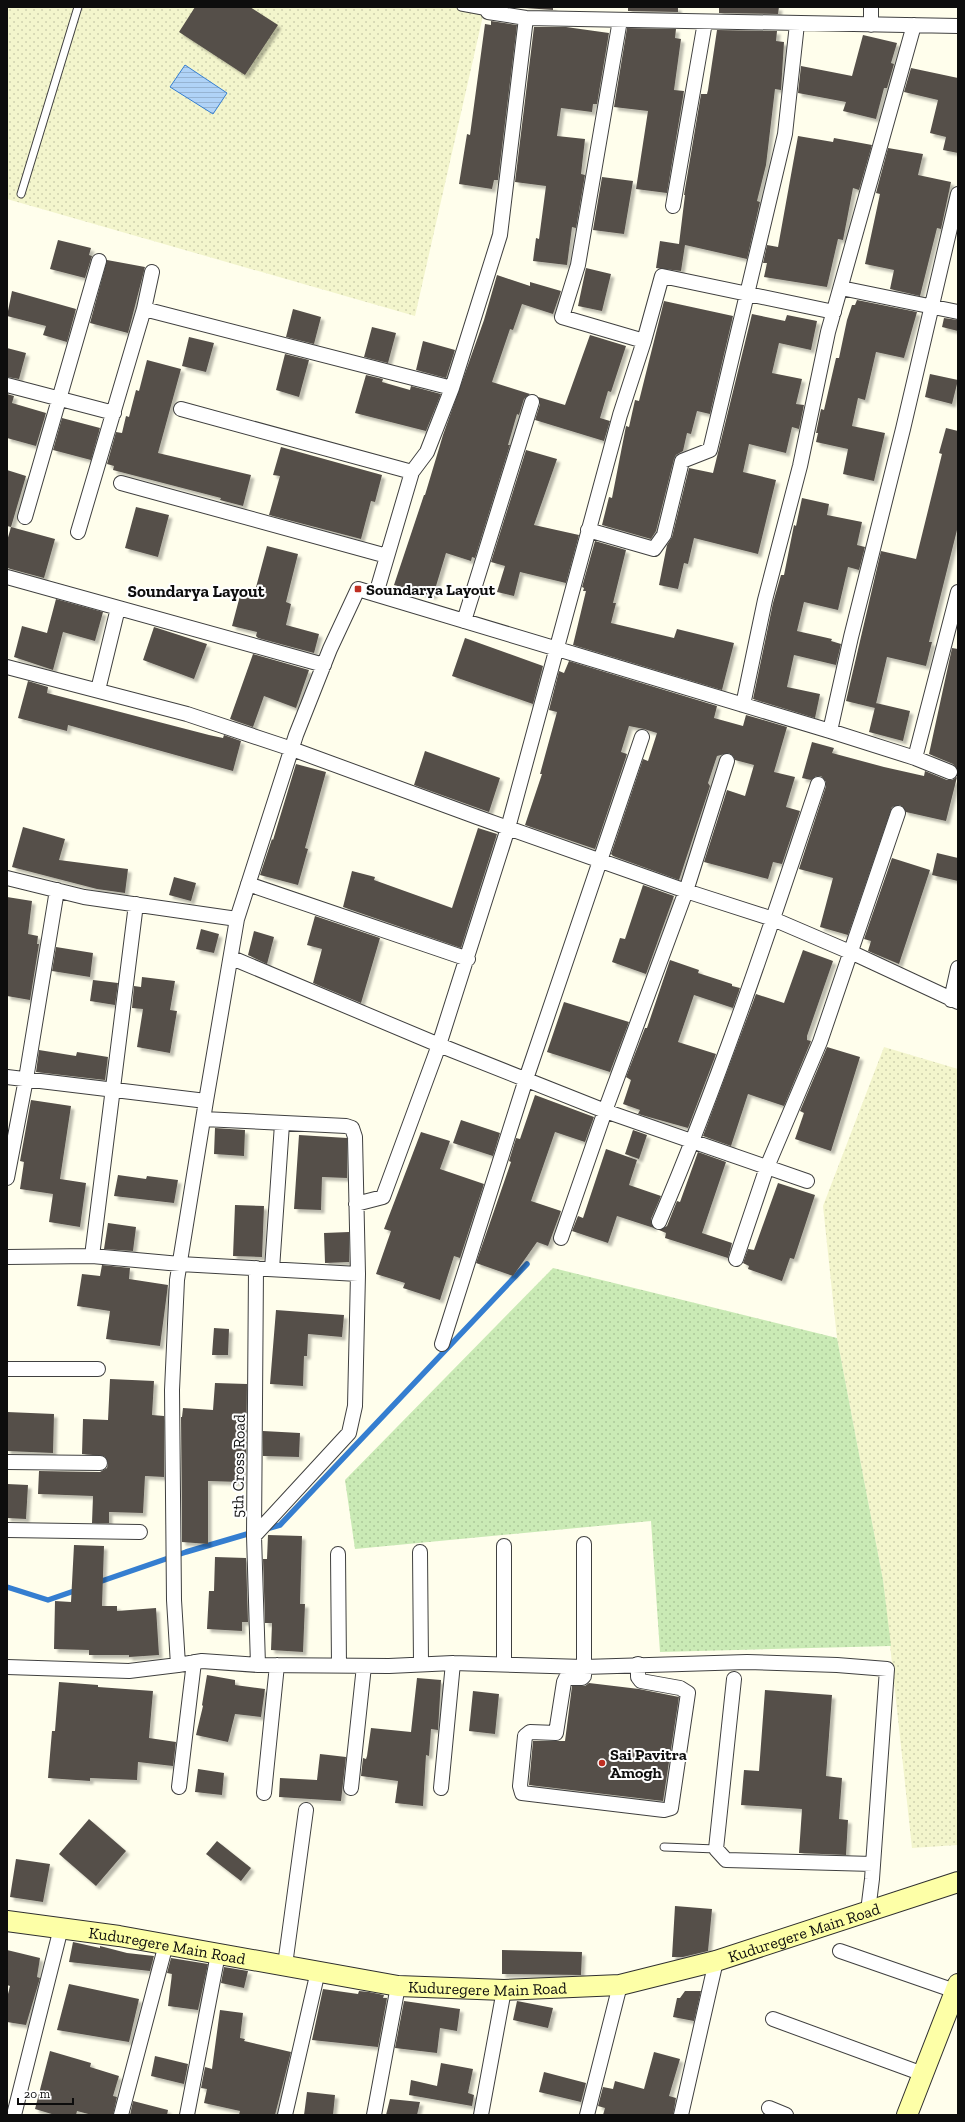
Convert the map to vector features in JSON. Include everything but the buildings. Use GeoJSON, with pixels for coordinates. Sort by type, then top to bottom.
{"type":"FeatureCollection","features":[{"type":"Feature","properties":{"kind":"street"},"geometry":{"type":"LineString","coordinates":[[871,7],[871,25]]}},
{"type":"Feature","properties":{"kind":"street"},"geometry":{"type":"LineString","coordinates":[[488,12],[526,18],[958,26]]}},
{"type":"Feature","properties":{"kind":"street"},"geometry":{"type":"LineString","coordinates":[[376,594],[412,472],[427,452],[452,388],[500,235],[526,18]]}},
{"type":"Feature","properties":{"kind":"street"},"geometry":{"type":"LineString","coordinates":[[620,20],[578,265],[562,317],[644,341]]}},
{"type":"Feature","properties":{"kind":"street"},"geometry":{"type":"LineString","coordinates":[[673,206],[705,22]]}},
{"type":"Feature","properties":{"kind":"street"},"geometry":{"type":"LineString","coordinates":[[588,530],[654,549],[664,535],[682,461],[710,450],[785,134],[797,24]]}},
{"type":"Feature","properties":{"kind":"street"},"geometry":{"type":"LineString","coordinates":[[743,705],[765,600],[800,466],[834,312],[914,25]]}},
{"type":"Feature","properties":{"kind":"street"},"geometry":{"type":"LineString","coordinates":[[830,731],[851,637],[903,429],[958,194]]}},
{"type":"Feature","properties":{"kind":"street"},"geometry":{"type":"LineString","coordinates":[[25,517],[100,261]]}},
{"type":"Feature","properties":{"kind":"street"},"geometry":{"type":"LineString","coordinates":[[78,532],[144,309],[152,272]]}},
{"type":"Feature","properties":{"kind":"street"},"geometry":{"type":"LineString","coordinates":[[356,1204],[383,1197],[439,1045],[468,959],[508,828],[620,415],[644,341],[662,276],[834,312]]}},
{"type":"Feature","properties":{"kind":"street"},"geometry":{"type":"LineString","coordinates":[[841,288],[958,312]]}},
{"type":"Feature","properties":{"kind":"street"},"geometry":{"type":"LineString","coordinates":[[144,309],[452,388]]}},
{"type":"Feature","properties":{"kind":"street"},"geometry":{"type":"LineString","coordinates":[[7,385],[114,412]]}},
{"type":"Feature","properties":{"kind":"street"},"geometry":{"type":"LineString","coordinates":[[464,621],[532,402]]}},
{"type":"Feature","properties":{"kind":"street"},"geometry":{"type":"LineString","coordinates":[[181,409],[412,472]]}},
{"type":"Feature","properties":{"kind":"street"},"geometry":{"type":"LineString","coordinates":[[121,483],[387,556]]}},
{"type":"Feature","properties":{"kind":"street"},"geometry":{"type":"LineString","coordinates":[[7,577],[324,665]]}},
{"type":"Feature","properties":{"kind":"street"},"geometry":{"type":"LineString","coordinates":[[178,1665],[174,1600],[171,1450],[172,1390],[178,1280],[206,1101],[232,958],[237,919],[292,749],[324,665],[358,589],[830,731],[915,758],[950,772]]}},
{"type":"Feature","properties":{"kind":"street"},"geometry":{"type":"LineString","coordinates":[[915,758],[958,592]]}},
{"type":"Feature","properties":{"kind":"street"},"geometry":{"type":"LineString","coordinates":[[98,690],[118,608]]}},
{"type":"Feature","properties":{"kind":"street"},"geometry":{"type":"LineString","coordinates":[[7,667],[187,714],[292,749],[686,891],[773,919],[852,952],[954,1001],[958,968]]}},
{"type":"Feature","properties":{"kind":"street"},"geometry":{"type":"LineString","coordinates":[[442,1344],[526,1079],[642,737]]}},
{"type":"Feature","properties":{"kind":"street"},"geometry":{"type":"LineString","coordinates":[[561,1238],[605,1111],[686,891],[727,761]]}},
{"type":"Feature","properties":{"kind":"street"},"geometry":{"type":"LineString","coordinates":[[659,1222],[693,1142],[773,919],[818,784]]}},
{"type":"Feature","properties":{"kind":"street"},"geometry":{"type":"LineString","coordinates":[[736,1259],[767,1168],[820,1042],[852,952],[898,813]]}},
{"type":"Feature","properties":{"kind":"street"},"geometry":{"type":"LineString","coordinates":[[7,878],[84,896],[237,919]]}},
{"type":"Feature","properties":{"kind":"street"},"geometry":{"type":"LineString","coordinates":[[248,884],[468,959]]}},
{"type":"Feature","properties":{"kind":"street"},"geometry":{"type":"LineString","coordinates":[[7,1178],[26,1079],[57,890]]}},
{"type":"Feature","properties":{"kind":"street"},"geometry":{"type":"LineString","coordinates":[[92,1256],[136,904]]}},
{"type":"Feature","properties":{"kind":"street"},"geometry":{"type":"LineString","coordinates":[[232,958],[439,1045],[605,1111],[807,1182]]}},
{"type":"Feature","properties":{"kind":"street"},"geometry":{"type":"LineString","coordinates":[[7,1077],[206,1101]]}},
{"type":"Feature","properties":{"kind":"street"},"geometry":{"type":"LineString","coordinates":[[203,1119],[346,1126],[352,1128],[355,1137],[358,1274],[355,1406],[349,1433],[254,1536]]}},
{"type":"Feature","properties":{"kind":"street"},"geometry":{"type":"LineString","coordinates":[[272,1269],[282,1124]]}},
{"type":"Feature","properties":{"kind":"street"},"geometry":{"type":"LineString","coordinates":[[7,1257],[92,1256],[180,1264],[358,1274]]}},
{"type":"Feature","properties":{"kind":"street","name":"5th Cross Road"},"geometry":{"type":"LineString","coordinates":[[256,1268],[254,1536],[258,1665]]}},
{"type":"Feature","properties":{"kind":"street"},"geometry":{"type":"LineString","coordinates":[[7,1369],[98,1369]]}},
{"type":"Feature","properties":{"kind":"street"},"geometry":{"type":"LineString","coordinates":[[7,1462],[100,1463]]}},
{"type":"Feature","properties":{"kind":"street"},"geometry":{"type":"LineString","coordinates":[[7,1530],[140,1532]]}},
{"type":"Feature","properties":{"kind":"street"},"geometry":{"type":"LineString","coordinates":[[584,1544],[584,1667],[582,1678],[566,1678],[564,1682],[556,1733],[530,1732],[525,1736],[520,1790],[525,1794],[668,1810],[672,1805],[688,1693],[680,1688],[641,1681],[638,1677],[638,1664]]}},
{"type":"Feature","properties":{"kind":"street"},"geometry":{"type":"LineString","coordinates":[[504,1546],[504,1664]]}},
{"type":"Feature","properties":{"kind":"street"},"geometry":{"type":"LineString","coordinates":[[420,1552],[421,1664]]}},
{"type":"Feature","properties":{"kind":"street"},"geometry":{"type":"LineString","coordinates":[[338,1554],[339,1666]]}},
{"type":"Feature","properties":{"kind":"street"},"geometry":{"type":"LineString","coordinates":[[7,1667],[129,1671],[202,1661],[258,1665],[364,1666],[453,1663],[584,1667],[638,1664],[747,1662],[887,1669],[873,1864],[868,1911]]}},
{"type":"Feature","properties":{"kind":"street"},"geometry":{"type":"LineString","coordinates":[[179,1787],[194,1662]]}},
{"type":"Feature","properties":{"kind":"street"},"geometry":{"type":"LineString","coordinates":[[441,1788],[453,1663]]}},
{"type":"Feature","properties":{"kind":"street"},"geometry":{"type":"LineString","coordinates":[[264,1793],[277,1665]]}},
{"type":"Feature","properties":{"kind":"street"},"geometry":{"type":"LineString","coordinates":[[351,1788],[364,1666]]}},
{"type":"Feature","properties":{"kind":"street"},"geometry":{"type":"LineString","coordinates":[[734,1679],[716,1849],[726,1860],[873,1864]]}},
{"type":"Feature","properties":{"kind":"street"},"geometry":{"type":"LineString","coordinates":[[285,1965],[306,1810]]}},
{"type":"Feature","properties":{"kind":"street","name":"Kuduregere Main Road"},"geometry":{"type":"LineString","coordinates":[[7,1921],[166,1944],[398,1986],[504,1990],[620,1985],[716,1962],[958,1882]]}},
{"type":"Feature","properties":{"kind":"street"},"geometry":{"type":"LineString","coordinates":[[14,2115],[61,1928]]}},
{"type":"Feature","properties":{"kind":"street"},"geometry":{"type":"LineString","coordinates":[[121,2115],[166,1944]]}},
{"type":"Feature","properties":{"kind":"street"},"geometry":{"type":"LineString","coordinates":[[840,1951],[957,1989],[907,2115]]}},
{"type":"Feature","properties":{"kind":"street"},"geometry":{"type":"LineString","coordinates":[[187,2115],[218,1954]]}},
{"type":"Feature","properties":{"kind":"street"},"geometry":{"type":"LineString","coordinates":[[681,2115],[716,1962]]}},
{"type":"Feature","properties":{"kind":"street"},"geometry":{"type":"LineString","coordinates":[[284,2115],[318,1971]]}},
{"type":"Feature","properties":{"kind":"street"},"geometry":{"type":"LineString","coordinates":[[587,2115],[620,1985]]}},
{"type":"Feature","properties":{"kind":"street"},"geometry":{"type":"LineString","coordinates":[[374,2115],[398,1986]]}},
{"type":"Feature","properties":{"kind":"street"},"geometry":{"type":"LineString","coordinates":[[481,2115],[504,1990]]}},
{"type":"Feature","properties":{"kind":"street"},"geometry":{"type":"LineString","coordinates":[[774,2019],[923,2074]]}},
{"type":"Feature","properties":{"kind":"street"},"geometry":{"type":"LineString","coordinates":[[769,2108],[786,2115]]}},
{"type":"Feature","properties":{"kind":"lane"},"geometry":{"type":"LineString","coordinates":[[21,194],[78,7]]}},
{"type":"Feature","properties":{"kind":"lane"},"geometry":{"type":"LineString","coordinates":[[461,7],[488,12]]}},
{"type":"Feature","properties":{"kind":"lane"},"geometry":{"type":"LineString","coordinates":[[664,1847],[716,1849]]}},
{"type":"Feature","properties":{"kind":"green space"},"geometry":{"type":"Polygon","coordinates":[[[7,7],[485,7],[415,316],[7,199],[7,7]]]}},
{"type":"Feature","properties":{"kind":"green space"},"geometry":{"type":"Polygon","coordinates":[[[884,1047],[958,1069],[958,1845],[912,1848],[883,1580],[837,1338],[823,1206],[884,1047]]]}},
{"type":"Feature","properties":{"kind":"green space"},"geometry":{"type":"Polygon","coordinates":[[[553,1268],[837,1338],[883,1580],[891,1646],[660,1652],[651,1521],[355,1549],[345,1480],[553,1268]]]}},
{"type":"Feature","properties":{"kind":"water"},"geometry":{"type":"Polygon","coordinates":[[[185,65],[227,93],[213,114],[170,87],[185,65]]]}},
{"type":"Feature","properties":{"kind":"waterway"},"geometry":{"type":"LineString","coordinates":[[266,1529],[280,1525],[527,1264]]}},
{"type":"Feature","properties":{"kind":"waterway"},"geometry":{"type":"LineString","coordinates":[[96,1583],[186,1552],[254,1532]]}},
{"type":"Feature","properties":{"kind":"waterway"},"geometry":{"type":"LineString","coordinates":[[7,1587],[48,1600],[77,1590]]}},
{"type":"Feature","properties":{"kind":"place","name":"Soundarya Layout"},"geometry":{"type":"Point","coordinates":[358,589]}},
{"type":"Feature","properties":{"kind":"place","name":"Sai Pavitra Amogh"},"geometry":{"type":"Point","coordinates":[602,1763]}},
{"type":"Feature","properties":{"kind":"district","name":"Soundarya Layout"},"geometry":{"type":"Point","coordinates":[196,591]}}]}
